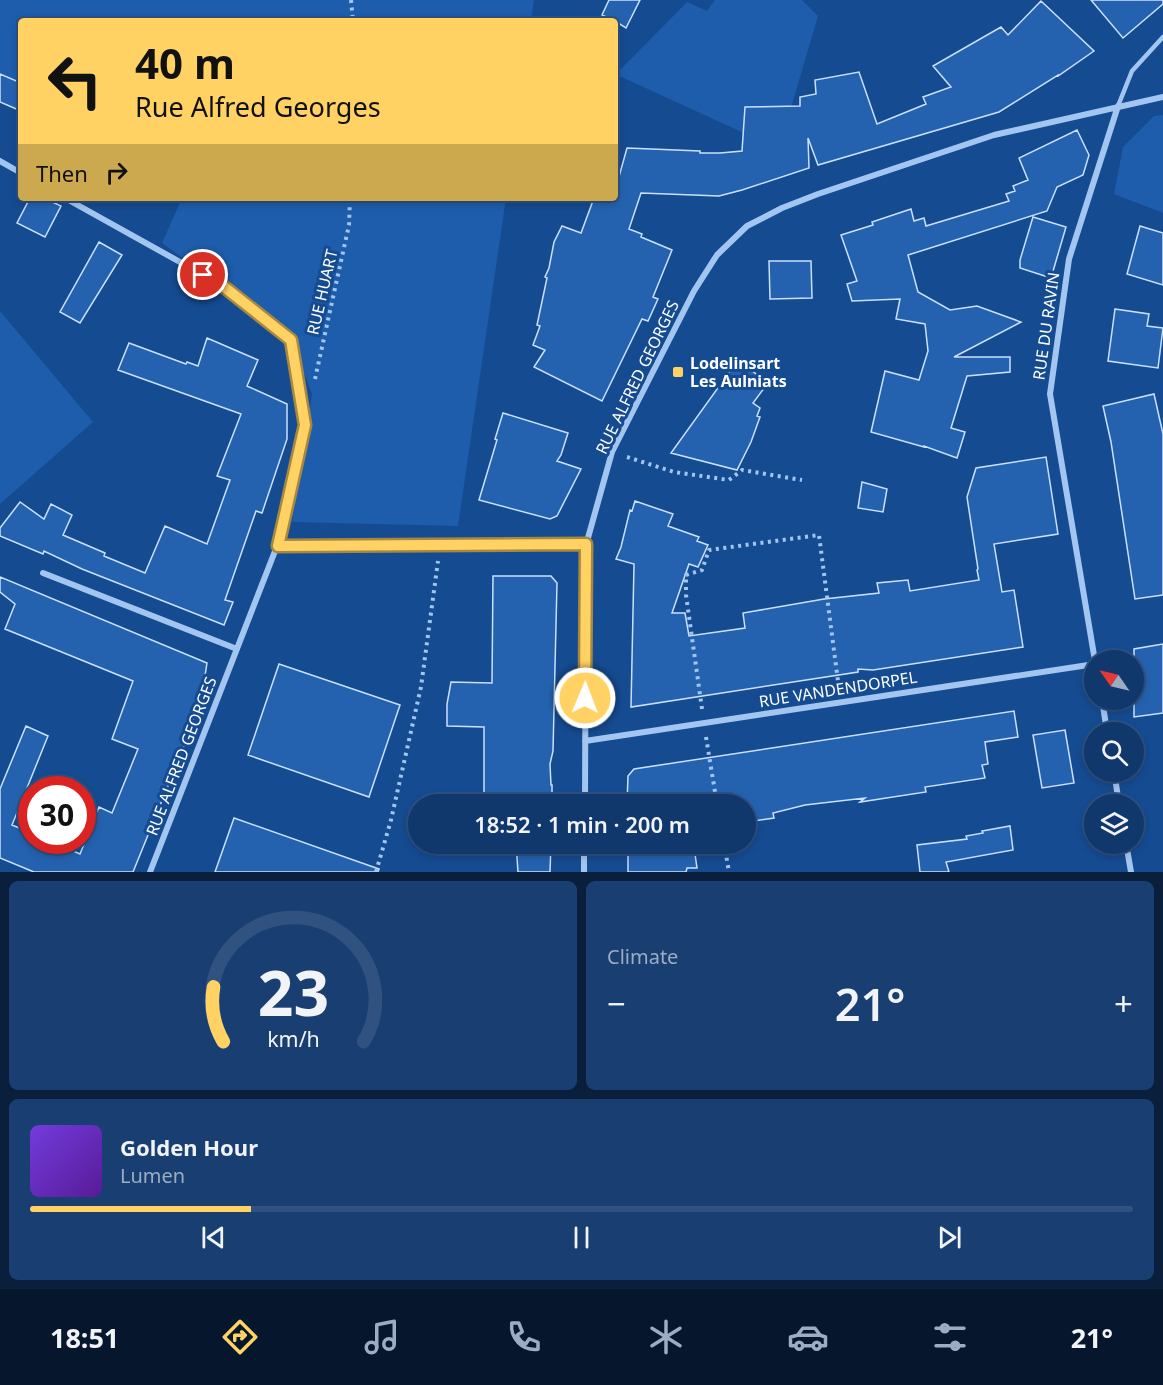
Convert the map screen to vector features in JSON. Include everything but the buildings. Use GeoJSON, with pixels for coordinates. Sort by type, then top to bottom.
{"type":"FeatureCollection","features":[{"type":"Feature","properties":{"kind":"street","name":"RUE ALFRED GEORGES"},"geometry":{"type":"LineString","coordinates":[[585,794],[586,544],[612,452],[694,291],[717,255],[747,226],[782,208],[818,194],[994,135],[1163,97]]}},
{"type":"Feature","properties":{"kind":"street","name":"RUE DU RAVIN"},"geometry":{"type":"LineString","coordinates":[[1093,650],[1050,394],[1069,259],[1118,106]]}},
{"type":"Feature","properties":{"kind":"street"},"geometry":{"type":"LineString","coordinates":[[0,161],[18,171]]}},
{"type":"Feature","properties":{"kind":"street","name":"RUE ALFRED GEORGES"},"geometry":{"type":"LineString","coordinates":[[70,201],[223,286],[291,340],[305,425],[278,546],[150,872]]}},
{"type":"Feature","properties":{"kind":"street"},"geometry":{"type":"LineString","coordinates":[[278,546],[586,544]]}},
{"type":"Feature","properties":{"kind":"street"},"geometry":{"type":"LineString","coordinates":[[43,573],[237,649]]}},
{"type":"Feature","properties":{"kind":"street","name":"RUE VANDENDORPEL"},"geometry":{"type":"LineString","coordinates":[[585,741],[1084,664]]}},
{"type":"Feature","properties":{"kind":"street"},"geometry":{"type":"LineString","coordinates":[[584,854],[584,872]]}},
{"type":"Feature","properties":{"kind":"street"},"geometry":{"type":"LineString","coordinates":[[1128,854],[1131,872]]}},
{"type":"Feature","properties":{"kind":"lane"},"geometry":{"type":"LineString","coordinates":[[1118,106],[1132,71],[1163,37]]}},
{"type":"Feature","properties":{"kind":"path"},"geometry":{"type":"LineString","coordinates":[[351,0],[353,18]]}},
{"type":"Feature","properties":{"kind":"path","name":"RUE HUART"},"geometry":{"type":"LineString","coordinates":[[314,383],[350,225],[350,201]]}},
{"type":"Feature","properties":{"kind":"path"},"geometry":{"type":"LineString","coordinates":[[612,452],[685,474],[729,480],[742,470],[802,480]]}},
{"type":"Feature","properties":{"kind":"path"},"geometry":{"type":"LineString","coordinates":[[715,794],[686,595],[686,575],[702,570],[709,550],[819,535],[841,702]]}},
{"type":"Feature","properties":{"kind":"path"},"geometry":{"type":"LineString","coordinates":[[376,872],[391,820],[421,687],[440,545]]}},
{"type":"Feature","properties":{"kind":"path"},"geometry":{"type":"LineString","coordinates":[[726,854],[729,872]]}},
{"type":"Feature","properties":{"kind":"shaded area"},"geometry":{"type":"Polygon","coordinates":[[[0,0],[534,0],[531,18],[18,18],[18,83],[0,74],[0,0]]]}},
{"type":"Feature","properties":{"kind":"shaded area"},"geometry":{"type":"Polygon","coordinates":[[[715,0],[802,0],[818,16],[787,121],[746,134],[618,75],[618,70],[687,2],[707,11],[715,0]]]}},
{"type":"Feature","properties":{"kind":"shaded area"},"geometry":{"type":"Polygon","coordinates":[[[1163,115],[1163,213],[1114,194],[1123,147],[1154,116],[1163,115]]]}},
{"type":"Feature","properties":{"kind":"shaded area"},"geometry":{"type":"Polygon","coordinates":[[[181,201],[506,201],[458,526],[292,522],[312,394],[291,340],[162,243],[181,201]]]}},
{"type":"Feature","properties":{"kind":"shaded area"},"geometry":{"type":"Polygon","coordinates":[[[0,311],[93,422],[0,504],[0,311]]]}},
{"type":"Feature","properties":{"kind":"place","name":"Lodelinsart Les Aulniats"},"geometry":{"type":"Point","coordinates":[678,372]}},
{"type":"Feature","properties":{"kind":"route"},"geometry":{"type":"LineString","coordinates":[[203,275],[223,286],[291,340],[305,425],[278,546],[586,544],[585,698]]}}]}
